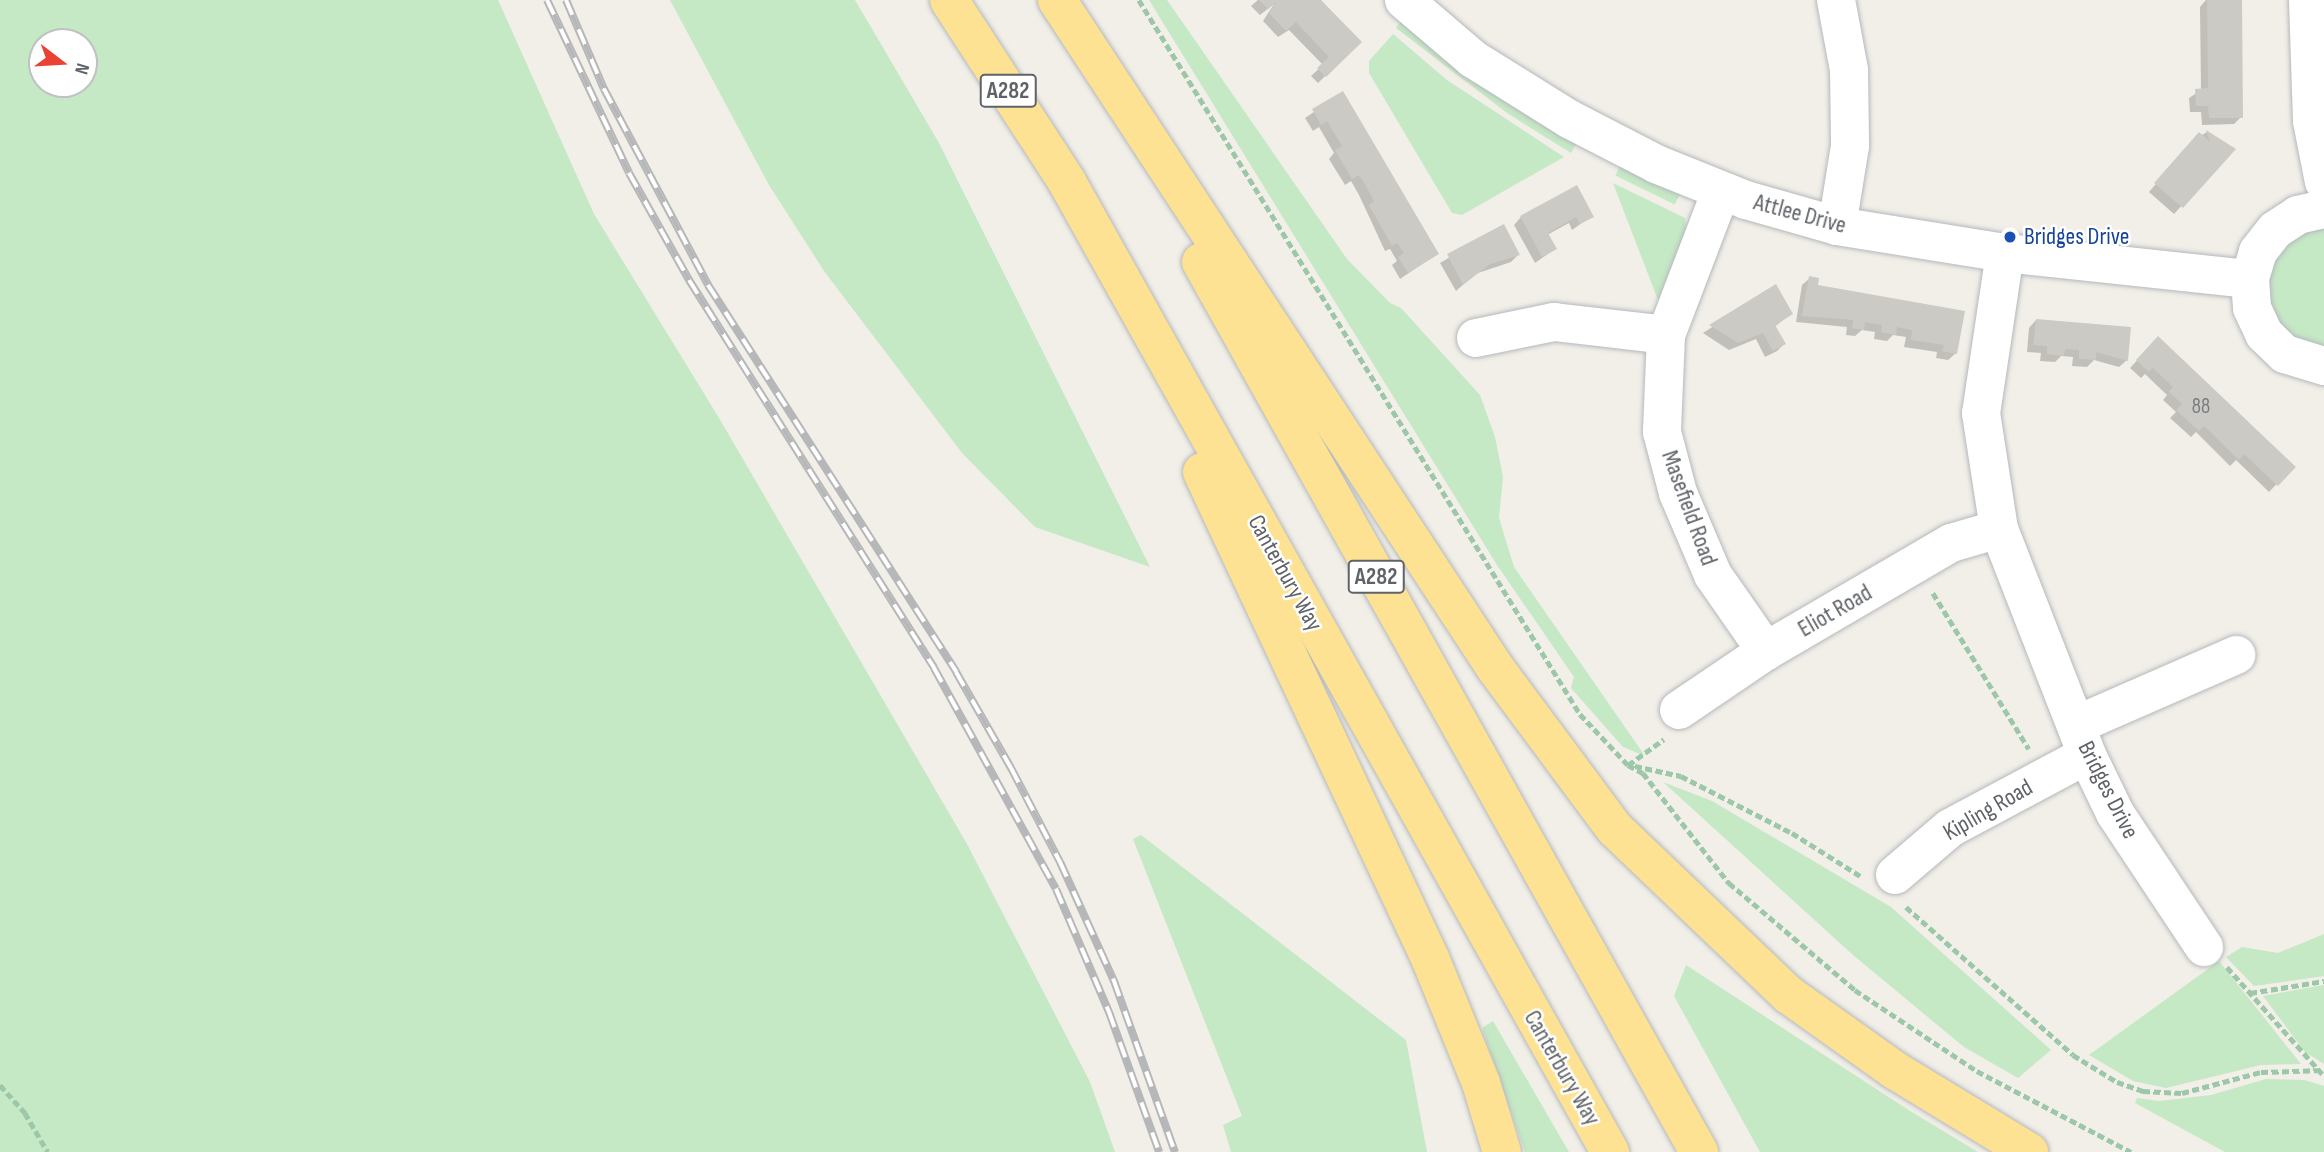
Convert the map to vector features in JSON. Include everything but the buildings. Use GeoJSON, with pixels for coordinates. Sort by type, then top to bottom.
{"type":"FeatureCollection","features":[{"type":"Feature","properties":{"kind":"highway","name":"Canterbury Way"},"geometry":{"type":"LineString","coordinates":[[949,0],[1067,182],[1610,1152]]}},
{"type":"Feature","properties":{"kind":"highway","name":"A282"},"geometry":{"type":"LineString","coordinates":[[1056,0],[1699,1152]]}},
{"type":"Feature","properties":{"kind":"highway","name":"A282"},"geometry":{"type":"LineString","coordinates":[[1056,0],[1489,658],[1615,829],[1789,995],[1918,1086],[2029,1152]]}},
{"type":"Feature","properties":{"kind":"highway","name":"A282"},"geometry":{"type":"LineString","coordinates":[[1067,182],[1430,958],[1481,1083],[1502,1152]]}},
{"type":"Feature","properties":{"kind":"street","name":"Attlee Drive"},"geometry":{"type":"LineString","coordinates":[[1404,0],[1457,47],[1534,98],[1637,155],[1721,191],[1838,226],[2005,253],[2250,279]]}},
{"type":"Feature","properties":{"kind":"street"},"geometry":{"type":"LineString","coordinates":[[1836,0],[1849,70],[1850,146],[1838,226]]}},
{"type":"Feature","properties":{"kind":"street"},"geometry":{"type":"LineString","coordinates":[[2308,0],[2312,121],[2324,182]]}},
{"type":"Feature","properties":{"kind":"street","name":"Masefield Road"},"geometry":{"type":"LineString","coordinates":[[1721,191],[1666,335],[1662,432],[1678,493],[1713,575],[1766,651]]}},
{"type":"Feature","properties":{"kind":"street"},"geometry":{"type":"LineString","coordinates":[[2324,209],[2298,215],[2275,230],[2258,252],[2250,279],[2252,308],[2264,334],[2285,354],[2324,366]]}},
{"type":"Feature","properties":{"kind":"street","name":"Bridges Drive"},"geometry":{"type":"LineString","coordinates":[[2005,253],[1980,413],[2000,529],[2082,740],[2115,813],[2204,947]]}},
{"type":"Feature","properties":{"kind":"street"},"geometry":{"type":"LineString","coordinates":[[1476,338],[1554,322],[1666,335]]}},
{"type":"Feature","properties":{"kind":"street","name":"Eliot Road"},"geometry":{"type":"LineString","coordinates":[[1679,709],[1766,651],[1951,543],[2000,529]]}},
{"type":"Feature","properties":{"kind":"street","name":"Kipling Road"},"geometry":{"type":"LineString","coordinates":[[1887,886],[1950,828],[2046,777],[2082,740],[2236,655]]}},
{"type":"Feature","properties":{"kind":"path"},"geometry":{"type":"LineString","coordinates":[[1139,0],[1569,700],[1628,765],[1643,773],[1728,883],[1856,990],[1977,1071],[2131,1152]]}},
{"type":"Feature","properties":{"kind":"path"},"geometry":{"type":"LineString","coordinates":[[1915,564],[2046,777]]}},
{"type":"Feature","properties":{"kind":"path"},"geometry":{"type":"LineString","coordinates":[[1628,765],[1681,776],[1887,886],[2073,1055],[2117,1082],[2143,1091],[2182,1093],[2262,1072],[2324,1070]]}},
{"type":"Feature","properties":{"kind":"path"},"geometry":{"type":"LineString","coordinates":[[2204,947],[2250,993],[2324,1076]]}},
{"type":"Feature","properties":{"kind":"path"},"geometry":{"type":"LineString","coordinates":[[2250,993],[2324,981]]}},
{"type":"Feature","properties":{"kind":"path"},"geometry":{"type":"LineString","coordinates":[[0,1085],[25,1113],[48,1152]]}},
{"type":"Feature","properties":{"kind":"green space"},"geometry":{"type":"Polygon","coordinates":[[[0,0],[498,0],[594,214],[719,418],[967,844],[1090,1082],[1115,1152],[0,1152],[0,0]]]}},
{"type":"Feature","properties":{"kind":"green space"},"geometry":{"type":"Polygon","coordinates":[[[670,0],[855,0],[939,143],[1150,567],[1035,527],[962,453],[824,271],[769,185],[670,0]]]}},
{"type":"Feature","properties":{"kind":"green space"},"geometry":{"type":"Polygon","coordinates":[[[1149,0],[1167,0],[1347,259],[1390,303],[1401,308],[1480,395],[1495,437],[1503,477],[1499,518],[1514,567],[1645,756],[1623,747],[1571,688],[1574,677],[1497,565],[1149,0]]]}},
{"type":"Feature","properties":{"kind":"green space"},"geometry":{"type":"Polygon","coordinates":[[[1404,17],[1578,141],[1571,153],[1507,113],[1396,28],[1404,17]]]}},
{"type":"Feature","properties":{"kind":"green space"},"geometry":{"type":"Polygon","coordinates":[[[1393,34],[1447,80],[1564,157],[1462,215],[1452,213],[1369,73],[1369,61],[1393,34]]]}},
{"type":"Feature","properties":{"kind":"green space"},"geometry":{"type":"Polygon","coordinates":[[[1622,162],[1681,191],[1675,204],[1615,175],[1622,162]]]}},
{"type":"Feature","properties":{"kind":"green space"},"geometry":{"type":"Polygon","coordinates":[[[1613,183],[1685,218],[1686,229],[1658,300],[1613,183]]]}},
{"type":"Feature","properties":{"kind":"green space"},"geometry":{"type":"Polygon","coordinates":[[[2324,218],[2324,353],[2303,348],[2268,312],[2267,262],[2312,220],[2324,218]]]}},
{"type":"Feature","properties":{"kind":"green space"},"geometry":{"type":"Polygon","coordinates":[[[1663,782],[1712,801],[1891,907],[2051,1050],[2018,1078],[1964,1047],[1853,955],[1663,782]]]}},
{"type":"Feature","properties":{"kind":"green space"},"geometry":{"type":"Polygon","coordinates":[[[1141,835],[1406,1040],[1427,1152],[1231,1152],[1223,1125],[1242,1116],[1133,839],[1141,835]]]}},
{"type":"Feature","properties":{"kind":"green space"},"geometry":{"type":"Polygon","coordinates":[[[2324,934],[2324,976],[2254,986],[2226,957],[2242,947],[2278,953],[2324,934]]]}},
{"type":"Feature","properties":{"kind":"green space"},"geometry":{"type":"Polygon","coordinates":[[[2219,961],[2301,1064],[2261,1065],[2166,1088],[2133,1081],[2089,1055],[2219,961]]]}},
{"type":"Feature","properties":{"kind":"green space"},"geometry":{"type":"Polygon","coordinates":[[[1686,965],[1978,1152],[1760,1152],[1674,996],[1686,965]]]}},
{"type":"Feature","properties":{"kind":"green space"},"geometry":{"type":"Polygon","coordinates":[[[2324,985],[2324,1064],[2305,1052],[2263,996],[2324,985]]]}},
{"type":"Feature","properties":{"kind":"green space"},"geometry":{"type":"Polygon","coordinates":[[[1493,1021],[1569,1152],[1525,1152],[1482,1028],[1493,1021]]]}},
{"type":"Feature","properties":{"kind":"green space"},"geometry":{"type":"Polygon","coordinates":[[[2266,1079],[2304,1080],[2324,1086],[2324,1152],[2225,1152],[2135,1103],[2137,1098],[2159,1101],[2211,1095],[2266,1079]]]}},
{"type":"Feature","properties":{"kind":"railway"},"geometry":{"type":"LineString","coordinates":[[547,0],[629,173],[689,280],[934,668],[1056,889],[1109,1012],[1159,1152]]}},
{"type":"Feature","properties":{"kind":"railway"},"geometry":{"type":"LineString","coordinates":[[566,0],[604,89],[708,285],[956,672],[1011,768],[1060,862],[1114,981],[1175,1152]]}},
{"type":"Feature","properties":{"kind":"place","name":"Bridges Drive"},"geometry":{"type":"Point","coordinates":[2010,237]}}]}
